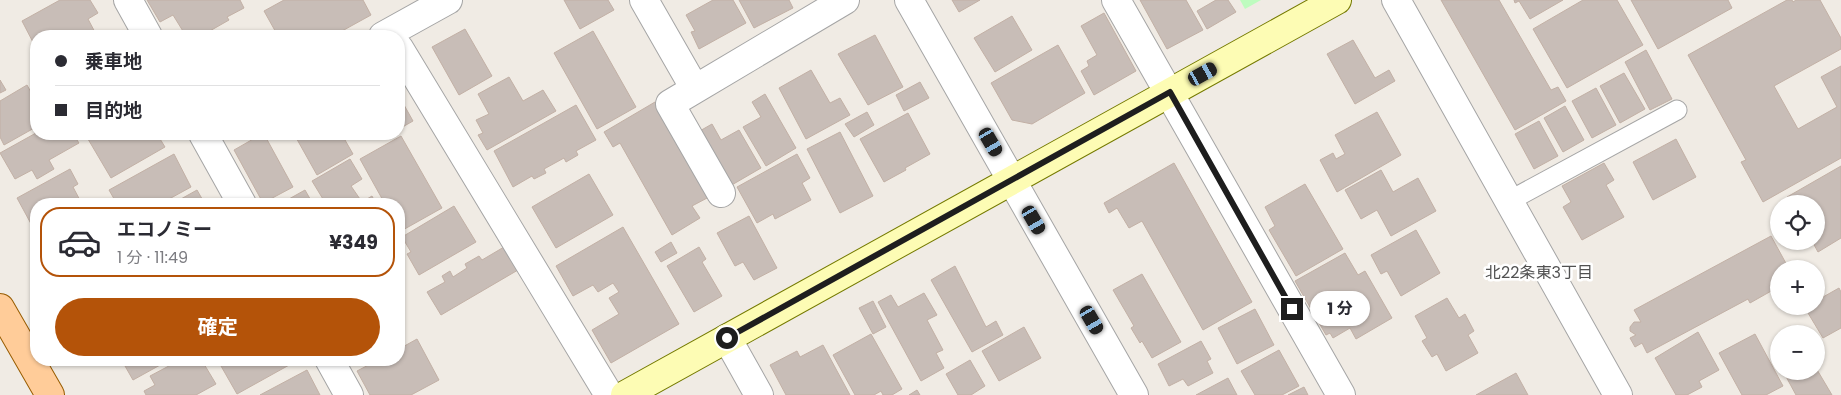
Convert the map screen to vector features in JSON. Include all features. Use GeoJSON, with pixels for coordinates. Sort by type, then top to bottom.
{"type":"FeatureCollection","features":[{"type":"Feature","properties":{"kind":"main road"},"geometry":{"type":"LineString","coordinates":[[0,308],[30,360]]}},
{"type":"Feature","properties":{"kind":"main road"},"geometry":{"type":"LineString","coordinates":[[33,366],[50,395]]}},
{"type":"Feature","properties":{"kind":"street"},"geometry":{"type":"LineString","coordinates":[[128,0],[145,30]]}},
{"type":"Feature","properties":{"kind":"street"},"geometry":{"type":"LineString","coordinates":[[403,30],[448,0]]}},
{"type":"Feature","properties":{"kind":"street"},"geometry":{"type":"LineString","coordinates":[[644,0],[695,89]]}},
{"type":"Feature","properties":{"kind":"street"},"geometry":{"type":"LineString","coordinates":[[721,193],[670,104],[845,0]]}},
{"type":"Feature","properties":{"kind":"street"},"geometry":{"type":"LineString","coordinates":[[909,0],[1012,180],[1126,392]]}},
{"type":"Feature","properties":{"kind":"street"},"geometry":{"type":"LineString","coordinates":[[1116,0],[1341,395]]}},
{"type":"Feature","properties":{"kind":"street"},"geometry":{"type":"LineString","coordinates":[[625,395],[1337,0]]}},
{"type":"Feature","properties":{"kind":"street"},"geometry":{"type":"LineString","coordinates":[[1396,0],[1618,395]]}},
{"type":"Feature","properties":{"kind":"street"},"geometry":{"type":"LineString","coordinates":[[405,61],[609,395]]}},
{"type":"Feature","properties":{"kind":"street"},"geometry":{"type":"LineString","coordinates":[[209,140],[239,198]]}},
{"type":"Feature","properties":{"kind":"street"},"geometry":{"type":"LineString","coordinates":[[727,338],[759,395]]}},
{"type":"Feature","properties":{"kind":"street"},"geometry":{"type":"LineString","coordinates":[[333,366],[349,395]]}},
{"type":"Feature","properties":{"kind":"lane"},"geometry":{"type":"LineString","coordinates":[[1508,201],[1677,110]]}},
{"type":"Feature","properties":{"kind":"green space"},"geometry":{"type":"Polygon","coordinates":[[[1240,0],[1261,0],[1245,9],[1240,0]]]}},
{"type":"Feature","properties":{"kind":"building"},"geometry":{"type":"Polygon","coordinates":[[[60,0],[90,0],[98,13],[88,19],[94,30],[30,30],[30,36],[22,21],[60,0]]]}},
{"type":"Feature","properties":{"kind":"building"},"geometry":{"type":"Polygon","coordinates":[[[147,0],[240,0],[244,8],[227,17],[229,20],[212,30],[182,30],[173,15],[160,22],[147,0]]]}},
{"type":"Feature","properties":{"kind":"building"},"geometry":{"type":"Polygon","coordinates":[[[284,0],[363,0],[371,15],[344,30],[275,30],[264,11],[284,0]]]}},
{"type":"Feature","properties":{"kind":"building"},"geometry":{"type":"Polygon","coordinates":[[[564,0],[608,0],[614,10],[580,29],[564,0]]]}},
{"type":"Feature","properties":{"kind":"building"},"geometry":{"type":"Polygon","coordinates":[[[713,0],[733,0],[746,23],[699,49],[691,32],[695,31],[686,15],[713,0]]]}},
{"type":"Feature","properties":{"kind":"building"},"geometry":{"type":"Polygon","coordinates":[[[739,0],[789,0],[793,8],[754,28],[739,0]]]}},
{"type":"Feature","properties":{"kind":"building"},"geometry":{"type":"Polygon","coordinates":[[[952,0],[980,0],[959,12],[952,0]]]}},
{"type":"Feature","properties":{"kind":"building"},"geometry":{"type":"Polygon","coordinates":[[[1140,0],[1186,0],[1203,30],[1167,49],[1140,0]]]}},
{"type":"Feature","properties":{"kind":"building"},"geometry":{"type":"Polygon","coordinates":[[[1216,0],[1228,0],[1236,12],[1207,29],[1197,11],[1216,0]]]}},
{"type":"Feature","properties":{"kind":"building"},"geometry":{"type":"Polygon","coordinates":[[[1441,0],[1499,0],[1551,90],[1558,87],[1566,101],[1515,130],[1441,0]]]}},
{"type":"Feature","properties":{"kind":"building"},"geometry":{"type":"Polygon","coordinates":[[[1514,0],[1563,0],[1530,19],[1519,1],[1515,3],[1514,0]]]}},
{"type":"Feature","properties":{"kind":"building"},"geometry":{"type":"Polygon","coordinates":[[[1583,0],[1617,0],[1643,45],[1567,88],[1533,29],[1583,0]]]}},
{"type":"Feature","properties":{"kind":"building"},"geometry":{"type":"Polygon","coordinates":[[[1631,0],[1728,0],[1732,8],[1658,49],[1631,0]]]}},
{"type":"Feature","properties":{"kind":"building"},"geometry":{"type":"Polygon","coordinates":[[[1787,0],[1792,0],[1793,2],[1796,0],[1820,0],[1841,38],[1841,49],[1774,86],[1798,129],[1837,107],[1821,77],[1841,66],[1841,158],[1775,195],[1770,195],[1770,198],[1763,202],[1741,162],[1746,160],[1688,55],[1787,0]]]}},
{"type":"Feature","properties":{"kind":"building"},"geometry":{"type":"Polygon","coordinates":[[[1104,13],[1136,71],[1094,95],[1081,71],[1089,66],[1087,61],[1097,55],[1081,26],[1104,13]]]}},
{"type":"Feature","properties":{"kind":"building"},"geometry":{"type":"Polygon","coordinates":[[[1012,16],[1032,50],[995,72],[974,38],[1012,16]]]}},
{"type":"Feature","properties":{"kind":"building"},"geometry":{"type":"Polygon","coordinates":[[[465,29],[492,76],[459,95],[432,47],[465,29]]]}},
{"type":"Feature","properties":{"kind":"building"},"geometry":{"type":"Polygon","coordinates":[[[593,31],[636,107],[597,129],[554,53],[593,31]]]}},
{"type":"Feature","properties":{"kind":"building"},"geometry":{"type":"Polygon","coordinates":[[[875,35],[903,87],[868,105],[838,54],[875,35]]]}},
{"type":"Feature","properties":{"kind":"building"},"geometry":{"type":"Polygon","coordinates":[[[1353,40],[1375,78],[1389,70],[1395,81],[1355,104],[1327,54],[1353,40]]]}},
{"type":"Feature","properties":{"kind":"building"},"geometry":{"type":"Polygon","coordinates":[[[1058,45],[1085,93],[1032,124],[1012,120],[991,83],[1058,45]]]}},
{"type":"Feature","properties":{"kind":"building"},"geometry":{"type":"Polygon","coordinates":[[[1646,50],[1672,99],[1650,110],[1625,62],[1646,50]]]}},
{"type":"Feature","properties":{"kind":"building"},"geometry":{"type":"Polygon","coordinates":[[[811,70],[830,103],[840,98],[850,115],[806,139],[779,88],[811,70]]]}},
{"type":"Feature","properties":{"kind":"building"},"geometry":{"type":"Polygon","coordinates":[[[1624,73],[1645,109],[1620,123],[1600,86],[1624,73]]]}},
{"type":"Feature","properties":{"kind":"building"},"geometry":{"type":"Polygon","coordinates":[[[509,77],[523,101],[543,90],[556,111],[487,150],[478,135],[483,133],[476,120],[489,114],[478,94],[509,77]]]}},
{"type":"Feature","properties":{"kind":"building"},"geometry":{"type":"Polygon","coordinates":[[[0,80],[6,90],[0,93],[0,80]]]}},
{"type":"Feature","properties":{"kind":"building"},"geometry":{"type":"Polygon","coordinates":[[[920,82],[929,98],[904,111],[896,95],[920,82]]]}},
{"type":"Feature","properties":{"kind":"building"},"geometry":{"type":"Polygon","coordinates":[[[27,85],[30,90],[30,130],[4,145],[0,137],[0,101],[27,85]]]}},
{"type":"Feature","properties":{"kind":"building"},"geometry":{"type":"Polygon","coordinates":[[[1596,88],[1616,125],[1592,138],[1572,101],[1596,88]]]}},
{"type":"Feature","properties":{"kind":"building"},"geometry":{"type":"Polygon","coordinates":[[[765,94],[796,148],[766,166],[743,127],[761,117],[752,102],[765,94]]]}},
{"type":"Feature","properties":{"kind":"building"},"geometry":{"type":"Polygon","coordinates":[[[655,102],[709,197],[692,206],[700,218],[672,235],[620,143],[613,147],[604,132],[655,102]]]}},
{"type":"Feature","properties":{"kind":"building"},"geometry":{"type":"Polygon","coordinates":[[[576,105],[596,140],[576,151],[578,155],[566,162],[564,158],[544,169],[546,173],[534,179],[532,176],[513,187],[494,151],[576,105]]]}},
{"type":"Feature","properties":{"kind":"building"},"geometry":{"type":"Polygon","coordinates":[[[1565,106],[1584,140],[1563,152],[1544,118],[1565,106]]]}},
{"type":"Feature","properties":{"kind":"building"},"geometry":{"type":"Polygon","coordinates":[[[405,107],[413,121],[405,126],[405,107]]]}},
{"type":"Feature","properties":{"kind":"building"},"geometry":{"type":"Polygon","coordinates":[[[867,112],[874,125],[854,137],[845,124],[867,112]]]}},
{"type":"Feature","properties":{"kind":"building"},"geometry":{"type":"Polygon","coordinates":[[[1377,112],[1401,155],[1337,192],[1320,160],[1333,153],[1336,159],[1345,154],[1335,135],[1377,112]]]}},
{"type":"Feature","properties":{"kind":"building"},"geometry":{"type":"Polygon","coordinates":[[[908,113],[930,154],[884,182],[860,139],[908,113]]]}},
{"type":"Feature","properties":{"kind":"building"},"geometry":{"type":"Polygon","coordinates":[[[1539,121],[1558,156],[1534,169],[1515,134],[1539,121]]]}},
{"type":"Feature","properties":{"kind":"building"},"geometry":{"type":"Polygon","coordinates":[[[712,124],[721,140],[739,130],[761,168],[730,186],[698,132],[712,124]]]}},
{"type":"Feature","properties":{"kind":"building"},"geometry":{"type":"Polygon","coordinates":[[[840,132],[873,196],[840,213],[807,149],[840,132]]]}},
{"type":"Feature","properties":{"kind":"building"},"geometry":{"type":"Polygon","coordinates":[[[30,136],[30,140],[77,140],[79,143],[49,160],[54,169],[37,179],[32,170],[15,179],[0,153],[30,136]]]}},
{"type":"Feature","properties":{"kind":"building"},"geometry":{"type":"Polygon","coordinates":[[[1676,139],[1696,177],[1653,200],[1633,162],[1676,139]]]}},
{"type":"Feature","properties":{"kind":"building"},"geometry":{"type":"Polygon","coordinates":[[[89,140],[161,140],[165,147],[111,178],[89,140]]]}},
{"type":"Feature","properties":{"kind":"building"},"geometry":{"type":"Polygon","coordinates":[[[252,140],[267,140],[293,187],[272,198],[260,198],[234,150],[252,140]]]}},
{"type":"Feature","properties":{"kind":"building"},"geometry":{"type":"Polygon","coordinates":[[[297,140],[345,140],[353,154],[317,175],[297,140]]]}},
{"type":"Feature","properties":{"kind":"building"},"geometry":{"type":"Polygon","coordinates":[[[394,140],[403,140],[442,208],[405,229],[405,198],[382,198],[360,159],[394,140]]]}},
{"type":"Feature","properties":{"kind":"building"},"geometry":{"type":"Polygon","coordinates":[[[174,154],[191,187],[171,198],[114,198],[109,190],[174,154]]]}},
{"type":"Feature","properties":{"kind":"building"},"geometry":{"type":"Polygon","coordinates":[[[797,154],[810,178],[802,183],[811,200],[775,219],[773,214],[757,223],[737,187],[797,154]]]}},
{"type":"Feature","properties":{"kind":"building"},"geometry":{"type":"Polygon","coordinates":[[[350,159],[362,179],[351,186],[359,198],[322,198],[312,181],[350,159]]]}},
{"type":"Feature","properties":{"kind":"building"},"geometry":{"type":"Polygon","coordinates":[[[1174,163],[1252,302],[1203,330],[1142,221],[1129,228],[1117,208],[1109,213],[1104,203],[1174,163]]]}},
{"type":"Feature","properties":{"kind":"building"},"geometry":{"type":"Polygon","coordinates":[[[1604,163],[1614,180],[1606,185],[1624,217],[1582,240],[1563,207],[1571,202],[1562,186],[1604,163]]]}},
{"type":"Feature","properties":{"kind":"building"},"geometry":{"type":"Polygon","coordinates":[[[1841,166],[1841,238],[1825,248],[1825,195],[1790,195],[1841,166]]]}},
{"type":"Feature","properties":{"kind":"building"},"geometry":{"type":"Polygon","coordinates":[[[70,169],[78,184],[73,187],[79,198],[30,198],[30,222],[17,198],[70,169]]]}},
{"type":"Feature","properties":{"kind":"building"},"geometry":{"type":"Polygon","coordinates":[[[1381,170],[1393,192],[1418,178],[1436,211],[1391,236],[1377,210],[1361,219],[1345,190],[1381,170]]]}},
{"type":"Feature","properties":{"kind":"building"},"geometry":{"type":"Polygon","coordinates":[[[589,174],[613,215],[556,248],[532,207],[589,174]]]}},
{"type":"Feature","properties":{"kind":"building"},"geometry":{"type":"Polygon","coordinates":[[[1305,184],[1343,249],[1296,276],[1269,230],[1275,226],[1265,207],[1305,184]]]}},
{"type":"Feature","properties":{"kind":"building"},"geometry":{"type":"Polygon","coordinates":[[[197,190],[202,198],[183,198],[197,190]]]}},
{"type":"Feature","properties":{"kind":"building"},"geometry":{"type":"Polygon","coordinates":[[[305,190],[310,198],[291,198],[305,190]]]}},
{"type":"Feature","properties":{"kind":"building"},"geometry":{"type":"Polygon","coordinates":[[[454,206],[476,242],[419,275],[407,254],[411,252],[405,242],[405,235],[454,206]]]}},
{"type":"Feature","properties":{"kind":"building"},"geometry":{"type":"Polygon","coordinates":[[[749,216],[777,268],[754,280],[743,262],[735,266],[717,233],[749,216]]]}},
{"type":"Feature","properties":{"kind":"building"},"geometry":{"type":"Polygon","coordinates":[[[623,227],[679,324],[611,363],[592,330],[619,314],[609,298],[619,292],[613,283],[598,292],[593,285],[573,296],[556,266],[623,227]]]}},
{"type":"Feature","properties":{"kind":"building"},"geometry":{"type":"Polygon","coordinates":[[[1416,230],[1440,273],[1401,296],[1387,271],[1381,274],[1371,255],[1416,230]]]}},
{"type":"Feature","properties":{"kind":"building"},"geometry":{"type":"Polygon","coordinates":[[[1770,237],[1770,250],[1779,250],[1784,260],[1770,260],[1770,292],[1750,303],[1748,299],[1647,353],[1642,343],[1635,347],[1630,338],[1636,335],[1630,331],[1630,327],[1634,322],[1641,322],[1634,310],[1770,237]]]}},
{"type":"Feature","properties":{"kind":"building"},"geometry":{"type":"Polygon","coordinates":[[[671,242],[677,253],[661,262],[655,252],[671,242]]]}},
{"type":"Feature","properties":{"kind":"building"},"geometry":{"type":"Polygon","coordinates":[[[504,247],[518,270],[441,315],[427,292],[445,282],[442,276],[450,271],[453,277],[467,268],[465,264],[479,256],[482,260],[504,247]]]}},
{"type":"Feature","properties":{"kind":"building"},"geometry":{"type":"Polygon","coordinates":[[[699,247],[706,259],[702,262],[722,296],[694,312],[667,266],[699,247]]]}},
{"type":"Feature","properties":{"kind":"building"},"geometry":{"type":"Polygon","coordinates":[[[1345,253],[1358,275],[1365,271],[1392,318],[1356,339],[1350,328],[1333,338],[1330,333],[1326,335],[1295,281],[1345,253]]]}},
{"type":"Feature","properties":{"kind":"building"},"geometry":{"type":"Polygon","coordinates":[[[955,266],[986,327],[996,321],[1003,335],[972,352],[931,280],[955,266]]]}},
{"type":"Feature","properties":{"kind":"building"},"geometry":{"type":"Polygon","coordinates":[[[1142,274],[1181,342],[1152,358],[1142,341],[1140,343],[1131,328],[1134,326],[1113,290],[1142,274]]]}},
{"type":"Feature","properties":{"kind":"building"},"geometry":{"type":"Polygon","coordinates":[[[1839,288],[1841,292],[1841,328],[1825,337],[1825,325],[1815,325],[1809,315],[1825,315],[1825,296],[1839,288]]]}},
{"type":"Feature","properties":{"kind":"building"},"geometry":{"type":"Polygon","coordinates":[[[924,293],[937,315],[927,320],[943,350],[936,353],[944,368],[921,381],[878,302],[891,295],[898,307],[924,293]]]}},
{"type":"Feature","properties":{"kind":"building"},"geometry":{"type":"Polygon","coordinates":[[[1447,298],[1459,318],[1465,314],[1474,331],[1468,335],[1478,353],[1446,371],[1437,354],[1432,357],[1422,341],[1427,338],[1415,316],[1447,298]]]}},
{"type":"Feature","properties":{"kind":"building"},"geometry":{"type":"Polygon","coordinates":[[[873,301],[886,327],[873,334],[859,308],[873,301]]]}},
{"type":"Feature","properties":{"kind":"building"},"geometry":{"type":"Polygon","coordinates":[[[1255,309],[1274,345],[1237,364],[1218,328],[1255,309]]]}},
{"type":"Feature","properties":{"kind":"building"},"geometry":{"type":"Polygon","coordinates":[[[1024,327],[1041,358],[999,381],[982,351],[1024,327]]]}},
{"type":"Feature","properties":{"kind":"building"},"geometry":{"type":"Polygon","coordinates":[[[1698,332],[1719,370],[1699,381],[1702,387],[1687,395],[1676,395],[1655,358],[1698,332]]]}},
{"type":"Feature","properties":{"kind":"building"},"geometry":{"type":"Polygon","coordinates":[[[871,334],[902,389],[892,395],[883,395],[881,391],[874,395],[855,395],[833,355],[871,334]]]}},
{"type":"Feature","properties":{"kind":"building"},"geometry":{"type":"Polygon","coordinates":[[[1755,334],[1770,362],[1770,380],[1780,380],[1783,386],[1766,395],[1742,395],[1719,353],[1755,334]]]}},
{"type":"Feature","properties":{"kind":"building"},"geometry":{"type":"Polygon","coordinates":[[[417,339],[439,380],[411,395],[370,395],[357,371],[367,366],[405,366],[405,346],[417,339]]]}},
{"type":"Feature","properties":{"kind":"building"},"geometry":{"type":"Polygon","coordinates":[[[1201,341],[1211,359],[1207,361],[1213,373],[1188,386],[1183,379],[1169,386],[1158,364],[1201,341]]]}},
{"type":"Feature","properties":{"kind":"building"},"geometry":{"type":"Polygon","coordinates":[[[823,345],[850,395],[786,395],[770,365],[797,351],[800,357],[823,345]]]}},
{"type":"Feature","properties":{"kind":"building"},"geometry":{"type":"Polygon","coordinates":[[[1279,350],[1299,386],[1282,395],[1255,395],[1241,371],[1279,350]]]}},
{"type":"Feature","properties":{"kind":"building"},"geometry":{"type":"Polygon","coordinates":[[[970,360],[985,386],[971,395],[958,395],[946,374],[970,360]]]}},
{"type":"Feature","properties":{"kind":"building"},"geometry":{"type":"Polygon","coordinates":[[[125,366],[158,366],[133,380],[125,366]]]}},
{"type":"Feature","properties":{"kind":"building"},"geometry":{"type":"Polygon","coordinates":[[[169,366],[205,366],[216,384],[196,395],[146,395],[144,391],[155,385],[150,376],[169,366]]]}},
{"type":"Feature","properties":{"kind":"building"},"geometry":{"type":"Polygon","coordinates":[[[221,366],[287,366],[237,394],[221,366]]]}},
{"type":"Feature","properties":{"kind":"building"},"geometry":{"type":"Polygon","coordinates":[[[307,370],[320,395],[260,395],[307,370]]]}},
{"type":"Feature","properties":{"kind":"building"},"geometry":{"type":"Polygon","coordinates":[[[1516,373],[1528,395],[1476,395],[1516,373]]]}},
{"type":"Feature","properties":{"kind":"building"},"geometry":{"type":"Polygon","coordinates":[[[1228,378],[1237,395],[1196,395],[1228,378]]]}},
{"type":"Feature","properties":{"kind":"building"},"geometry":{"type":"Polygon","coordinates":[[[1788,380],[1823,380],[1832,395],[1796,395],[1788,380]]]}},
{"type":"Feature","properties":{"kind":"building"},"geometry":{"type":"Polygon","coordinates":[[[1304,387],[1308,395],[1288,395],[1304,387]]]}},
{"type":"Feature","properties":{"kind":"building"},"geometry":{"type":"Polygon","coordinates":[[[917,390],[920,395],[909,395],[917,390]]]}},
{"type":"Feature","properties":{"kind":"district","name":"北22条東3丁目"},"geometry":{"type":"Point","coordinates":[1539,272]}},
{"type":"Feature","properties":{"kind":"route"},"geometry":{"type":"LineString","coordinates":[[727,338],[1170,92],[1292,309]]}}]}
